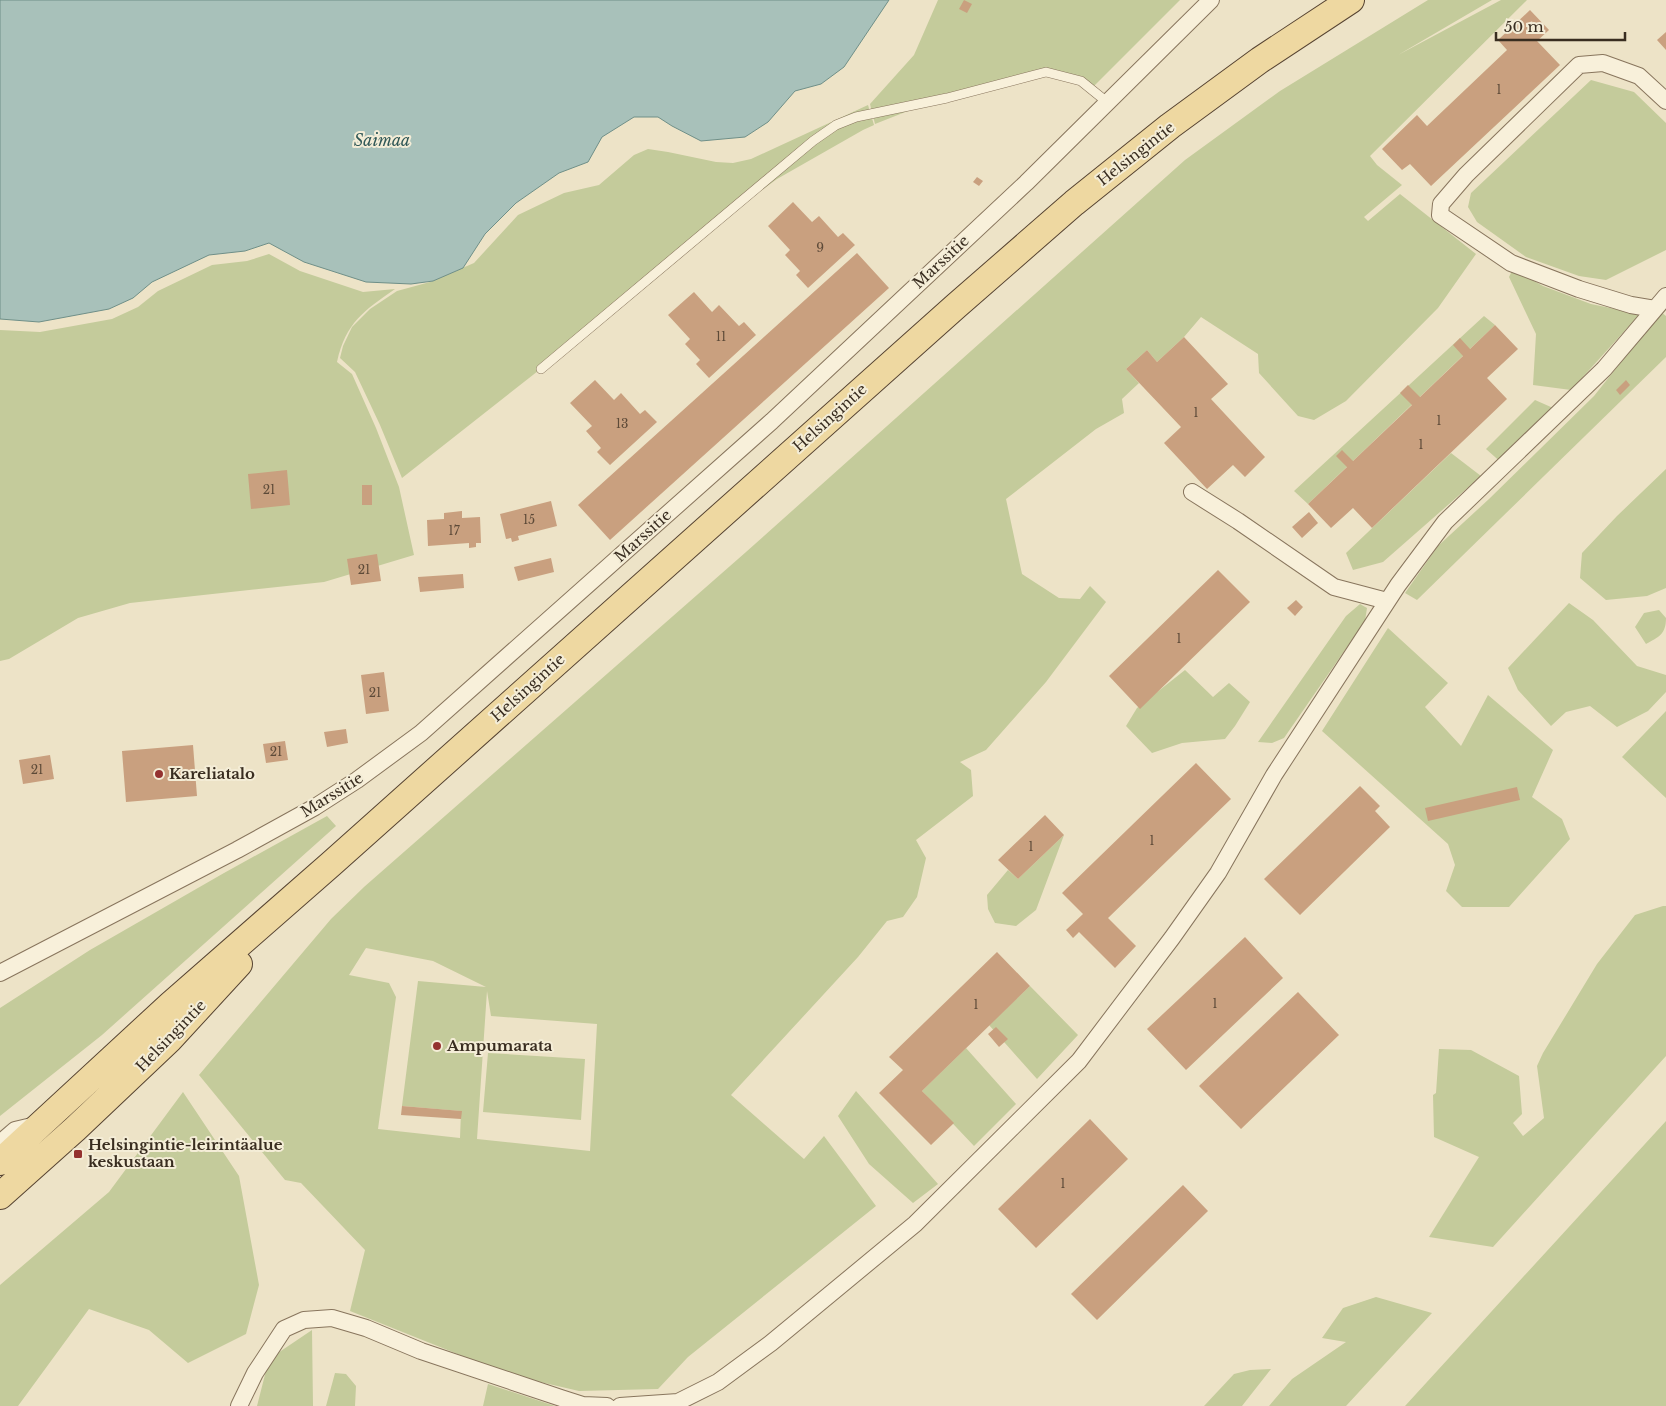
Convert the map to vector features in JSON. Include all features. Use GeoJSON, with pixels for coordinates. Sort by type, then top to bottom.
{"type":"FeatureCollection","features":[{"type":"Feature","properties":{"kind":"main road","name":"Helsingintie"},"geometry":{"type":"LineString","coordinates":[[0,1162],[130,1042],[173,1018],[331,864],[1074,203],[1170,126],[1252,66],[1350,0]]}},
{"type":"Feature","properties":{"kind":"main road","name":"Helsingintie"},"geometry":{"type":"LineString","coordinates":[[0,1196],[148,1061],[173,1018]]}},
{"type":"Feature","properties":{"kind":"street","name":"Marssitie"},"geometry":{"type":"LineString","coordinates":[[0,973],[237,850],[314,807],[357,780],[421,733],[772,421],[1026,183],[1211,0]]}},
{"type":"Feature","properties":{"kind":"street"},"geometry":{"type":"LineString","coordinates":[[1661,302],[1631,305],[1588,292],[1511,264],[1440,215],[1441,204],[1466,175],[1579,65],[1603,63],[1639,76],[1666,101]]}},
{"type":"Feature","properties":{"kind":"street"},"geometry":{"type":"LineString","coordinates":[[620,1406],[678,1402],[718,1382],[771,1343],[915,1224],[1079,1061],[1172,938],[1218,873],[1271,781],[1387,601],[1445,522],[1604,369],[1661,302]]}},
{"type":"Feature","properties":{"kind":"street"},"geometry":{"type":"LineString","coordinates":[[1192,492],[1238,521],[1334,588],[1387,601]]}},
{"type":"Feature","properties":{"kind":"street"},"geometry":{"type":"LineString","coordinates":[[0,1143],[15,1130],[41,1124]]}},
{"type":"Feature","properties":{"kind":"street"},"geometry":{"type":"LineString","coordinates":[[239,1406],[255,1373],[284,1329],[304,1320],[332,1318],[366,1328],[388,1339],[421,1351],[561,1398],[584,1405],[607,1406]]}},
{"type":"Feature","properties":{"kind":"lane"},"geometry":{"type":"LineString","coordinates":[[541,368],[806,147],[836,125],[856,117],[947,98],[1046,72],[1081,82],[1107,102]]}},
{"type":"Feature","properties":{"kind":"green space"},"geometry":{"type":"Polygon","coordinates":[[[938,0],[1180,0],[1093,87],[1046,70],[946,96],[875,124],[870,104],[914,55],[938,0]]]}},
{"type":"Feature","properties":{"kind":"green space"},"geometry":{"type":"Polygon","coordinates":[[[1428,0],[1492,0],[1398,55],[1501,0],[1527,0],[1370,156],[1377,165],[1402,185],[1364,217],[1368,221],[1400,194],[1476,254],[1438,308],[1346,401],[1314,420],[1298,416],[1259,373],[1258,354],[1201,317],[1184,337],[1157,362],[1147,350],[1126,369],[1139,383],[1122,399],[1124,413],[1096,429],[1006,499],[1022,574],[1059,598],[1080,599],[1090,586],[1106,602],[1046,682],[986,750],[960,762],[971,770],[973,796],[916,840],[926,858],[917,897],[903,917],[887,921],[858,957],[731,1095],[804,1159],[824,1136],[876,1206],[688,1357],[658,1389],[579,1391],[510,1375],[350,1311],[365,1250],[301,1183],[285,1180],[199,1075],[331,919],[364,887],[746,552],[1185,160],[1280,91],[1428,0]],[[366,948],[349,975],[389,983],[396,997],[378,1129],[460,1138],[461,1111],[402,1106],[418,981],[486,987],[433,961],[366,948]],[[487,991],[477,1139],[590,1151],[597,1024],[491,1016],[487,991]]]}},
{"type":"Feature","properties":{"kind":"green space"},"geometry":{"type":"Polygon","coordinates":[[[1591,80],[1634,92],[1666,123],[1666,250],[1606,280],[1579,276],[1526,257],[1477,222],[1468,207],[1471,193],[1591,80]]]}},
{"type":"Feature","properties":{"kind":"green space"},"geometry":{"type":"Polygon","coordinates":[[[868,105],[874,125],[777,179],[737,208],[538,371],[402,478],[355,372],[340,358],[343,346],[352,327],[370,309],[397,291],[430,282],[474,263],[518,215],[564,193],[599,185],[634,155],[648,149],[716,162],[733,163],[751,159],[868,105]]]}},
{"type":"Feature","properties":{"kind":"green space"},"geometry":{"type":"Polygon","coordinates":[[[269,254],[300,271],[363,292],[395,289],[365,311],[351,327],[337,362],[352,374],[376,428],[399,487],[414,555],[324,582],[130,603],[78,618],[9,659],[0,661],[0,330],[40,332],[112,319],[138,307],[158,291],[212,265],[247,261],[269,254]]]}},
{"type":"Feature","properties":{"kind":"green space"},"geometry":{"type":"Polygon","coordinates":[[[1513,269],[1543,286],[1591,304],[1640,314],[1571,390],[1533,385],[1536,334],[1509,277],[1513,269]]]}},
{"type":"Feature","properties":{"kind":"green space"},"geometry":{"type":"Polygon","coordinates":[[[1661,312],[1666,316],[1666,357],[1417,600],[1405,593],[1438,546],[1594,396],[1661,312]]]}},
{"type":"Feature","properties":{"kind":"green space"},"geometry":{"type":"Polygon","coordinates":[[[1484,316],[1495,325],[1308,504],[1294,491],[1484,316]]]}},
{"type":"Feature","properties":{"kind":"green space"},"geometry":{"type":"Polygon","coordinates":[[[1535,400],[1560,411],[1504,465],[1486,449],[1535,400]]]}},
{"type":"Feature","properties":{"kind":"green space"},"geometry":{"type":"Polygon","coordinates":[[[1451,453],[1481,476],[1383,562],[1353,570],[1346,553],[1451,453]]]}},
{"type":"Feature","properties":{"kind":"green space"},"geometry":{"type":"Polygon","coordinates":[[[1666,469],[1666,588],[1647,596],[1606,600],[1580,578],[1582,553],[1666,469]]]}},
{"type":"Feature","properties":{"kind":"green space"},"geometry":{"type":"Polygon","coordinates":[[[1569,603],[1593,620],[1637,666],[1666,675],[1666,692],[1648,711],[1617,727],[1590,706],[1566,712],[1551,726],[1518,690],[1508,668],[1569,603]]]}},
{"type":"Feature","properties":{"kind":"green space"},"geometry":{"type":"Polygon","coordinates":[[[1360,604],[1367,608],[1365,621],[1284,738],[1272,743],[1258,742],[1346,616],[1360,604]]]}},
{"type":"Feature","properties":{"kind":"green space"},"geometry":{"type":"Polygon","coordinates":[[[1659,610],[1666,618],[1665,628],[1658,637],[1646,644],[1635,627],[1644,613],[1659,610]]]}},
{"type":"Feature","properties":{"kind":"green space"},"geometry":{"type":"Polygon","coordinates":[[[1388,628],[1448,683],[1425,707],[1461,746],[1488,695],[1553,750],[1532,797],[1562,819],[1570,839],[1509,907],[1462,907],[1446,891],[1455,865],[1448,844],[1322,731],[1388,628]]]}},
{"type":"Feature","properties":{"kind":"green space"},"geometry":{"type":"Polygon","coordinates":[[[1185,670],[1213,697],[1229,683],[1250,702],[1225,739],[1182,743],[1152,753],[1126,726],[1137,708],[1185,670]]]}},
{"type":"Feature","properties":{"kind":"green space"},"geometry":{"type":"Polygon","coordinates":[[[1666,711],[1666,798],[1622,757],[1666,711]]]}},
{"type":"Feature","properties":{"kind":"green space"},"geometry":{"type":"Polygon","coordinates":[[[327,816],[336,826],[102,1035],[0,1116],[0,1008],[90,950],[327,816]]]}},
{"type":"Feature","properties":{"kind":"green space"},"geometry":{"type":"Polygon","coordinates":[[[1064,835],[1036,910],[1016,926],[995,923],[988,909],[987,895],[1008,870],[1018,879],[1064,835]]]}},
{"type":"Feature","properties":{"kind":"green space"},"geometry":{"type":"Polygon","coordinates":[[[1666,906],[1666,1056],[1493,1247],[1429,1237],[1479,1157],[1434,1137],[1433,1095],[1436,1093],[1439,1049],[1471,1050],[1519,1076],[1522,1114],[1513,1123],[1523,1136],[1544,1118],[1537,1066],[1597,964],[1635,915],[1666,906]]]}},
{"type":"Feature","properties":{"kind":"green space"},"geometry":{"type":"Polygon","coordinates":[[[1030,986],[1078,1035],[1037,1079],[989,1025],[1030,986]]]}},
{"type":"Feature","properties":{"kind":"green space"},"geometry":{"type":"Polygon","coordinates":[[[966,1048],[1016,1104],[974,1146],[922,1091],[966,1048]]]}},
{"type":"Feature","properties":{"kind":"green space","name":"Ampumarata"},"geometry":{"type":"Polygon","coordinates":[[[488,1053],[585,1059],[581,1120],[483,1112],[488,1053]]]}},
{"type":"Feature","properties":{"kind":"green space"},"geometry":{"type":"Polygon","coordinates":[[[856,1091],[938,1184],[913,1203],[869,1164],[838,1116],[856,1091]]]}},
{"type":"Feature","properties":{"kind":"green space"},"geometry":{"type":"Polygon","coordinates":[[[183,1092],[239,1176],[259,1285],[246,1334],[188,1363],[149,1330],[89,1309],[18,1406],[0,1406],[0,1285],[109,1192],[183,1092]]]}},
{"type":"Feature","properties":{"kind":"green space"},"geometry":{"type":"Polygon","coordinates":[[[1666,1121],[1666,1406],[1405,1406],[1666,1121]]]}},
{"type":"Feature","properties":{"kind":"green space"},"geometry":{"type":"Polygon","coordinates":[[[1376,1297],[1432,1313],[1346,1406],[1269,1406],[1292,1379],[1346,1342],[1322,1338],[1343,1308],[1376,1297]]]}},
{"type":"Feature","properties":{"kind":"green space"},"geometry":{"type":"Polygon","coordinates":[[[312,1330],[313,1406],[257,1406],[269,1359],[312,1330]]]}},
{"type":"Feature","properties":{"kind":"green space"},"geometry":{"type":"Polygon","coordinates":[[[1271,1369],[1242,1406],[1204,1406],[1234,1374],[1250,1370],[1271,1369]]]}},
{"type":"Feature","properties":{"kind":"green space"},"geometry":{"type":"Polygon","coordinates":[[[335,1373],[346,1374],[356,1386],[355,1406],[326,1406],[335,1373]]]}},
{"type":"Feature","properties":{"kind":"green space"},"geometry":{"type":"Polygon","coordinates":[[[488,1384],[555,1406],[483,1406],[488,1384]]]}},
{"type":"Feature","properties":{"kind":"water","name":"Saimaa"},"geometry":{"type":"Polygon","coordinates":[[[0,0],[889,0],[844,67],[821,84],[795,91],[768,122],[745,137],[701,141],[658,117],[634,117],[602,137],[588,162],[559,173],[516,203],[485,234],[463,268],[433,281],[411,284],[366,282],[304,262],[269,243],[245,251],[209,255],[152,282],[133,298],[109,309],[39,322],[0,319],[0,0]]]}},
{"type":"Feature","properties":{"kind":"building"},"geometry":{"type":"Polygon","coordinates":[[[964,0],[972,4],[967,13],[959,9],[964,0]]]}},
{"type":"Feature","properties":{"kind":"building"},"geometry":{"type":"Polygon","coordinates":[[[1530,10],[1549,30],[1537,41],[1560,65],[1431,186],[1410,164],[1402,170],[1382,149],[1417,115],[1427,126],[1507,50],[1498,40],[1530,10]]]}},
{"type":"Feature","properties":{"kind":"building"},"geometry":{"type":"Polygon","coordinates":[[[1666,32],[1666,50],[1657,40],[1666,32]]]}},
{"type":"Feature","properties":{"kind":"building"},"geometry":{"type":"Polygon","coordinates":[[[977,177],[983,181],[979,186],[973,182],[977,177]]]}},
{"type":"Feature","properties":{"kind":"building"},"geometry":{"type":"Polygon","coordinates":[[[793,202],[812,222],[819,216],[838,237],[843,233],[855,245],[808,288],[796,275],[800,271],[785,255],[790,250],[768,226],[793,202]]]}},
{"type":"Feature","properties":{"kind":"building"},"geometry":{"type":"Polygon","coordinates":[[[857,253],[889,288],[610,540],[578,505],[857,253]]]}},
{"type":"Feature","properties":{"kind":"building"},"geometry":{"type":"Polygon","coordinates":[[[694,292],[712,312],[719,305],[739,326],[744,322],[756,335],[709,378],[696,364],[700,360],[685,344],[690,339],[668,315],[694,292]]]}},
{"type":"Feature","properties":{"kind":"building"},"geometry":{"type":"Polygon","coordinates":[[[1495,325],[1518,349],[1487,378],[1507,399],[1372,528],[1353,508],[1331,528],[1308,504],[1347,467],[1336,456],[1342,450],[1353,461],[1412,405],[1400,393],[1408,385],[1420,397],[1463,356],[1453,345],[1460,338],[1470,349],[1495,325]]]}},
{"type":"Feature","properties":{"kind":"building"},"geometry":{"type":"Polygon","coordinates":[[[1184,337],[1228,384],[1211,399],[1265,457],[1245,477],[1233,465],[1207,489],[1164,443],[1181,427],[1126,369],[1147,350],[1157,362],[1184,337]]]}},
{"type":"Feature","properties":{"kind":"building"},"geometry":{"type":"Polygon","coordinates":[[[595,380],[614,400],[621,393],[640,414],[645,410],[657,422],[610,465],[597,452],[601,448],[586,431],[592,426],[570,403],[595,380]]]}},
{"type":"Feature","properties":{"kind":"building"},"geometry":{"type":"Polygon","coordinates":[[[1626,380],[1630,385],[1620,395],[1616,390],[1626,380]]]}},
{"type":"Feature","properties":{"kind":"building"},"geometry":{"type":"Polygon","coordinates":[[[287,470],[290,505],[251,509],[248,474],[287,470]]]}},
{"type":"Feature","properties":{"kind":"building"},"geometry":{"type":"Polygon","coordinates":[[[362,485],[372,485],[372,505],[362,505],[362,485]]]}},
{"type":"Feature","properties":{"kind":"building"},"geometry":{"type":"Polygon","coordinates":[[[551,501],[557,526],[518,536],[519,540],[512,542],[511,538],[506,539],[500,514],[551,501]]]}},
{"type":"Feature","properties":{"kind":"building"},"geometry":{"type":"Polygon","coordinates":[[[462,511],[462,518],[480,517],[481,543],[476,543],[476,547],[469,548],[469,543],[428,546],[427,520],[444,519],[444,513],[462,511]]]}},
{"type":"Feature","properties":{"kind":"building"},"geometry":{"type":"Polygon","coordinates":[[[1309,512],[1318,523],[1302,538],[1292,527],[1309,512]]]}},
{"type":"Feature","properties":{"kind":"building"},"geometry":{"type":"Polygon","coordinates":[[[377,554],[381,581],[351,585],[347,559],[377,554]]]}},
{"type":"Feature","properties":{"kind":"building"},"geometry":{"type":"Polygon","coordinates":[[[551,558],[554,572],[518,581],[514,567],[551,558]]]}},
{"type":"Feature","properties":{"kind":"building"},"geometry":{"type":"Polygon","coordinates":[[[1218,570],[1250,602],[1140,709],[1109,676],[1218,570]]]}},
{"type":"Feature","properties":{"kind":"building"},"geometry":{"type":"Polygon","coordinates":[[[463,574],[464,588],[420,592],[418,577],[463,574]]]}},
{"type":"Feature","properties":{"kind":"building"},"geometry":{"type":"Polygon","coordinates":[[[1296,600],[1303,607],[1295,616],[1287,608],[1296,600]]]}},
{"type":"Feature","properties":{"kind":"building"},"geometry":{"type":"Polygon","coordinates":[[[384,672],[389,711],[366,714],[361,675],[384,672]]]}},
{"type":"Feature","properties":{"kind":"building"},"geometry":{"type":"Polygon","coordinates":[[[346,729],[348,743],[327,747],[324,732],[346,729]]]}},
{"type":"Feature","properties":{"kind":"building"},"geometry":{"type":"Polygon","coordinates":[[[285,741],[288,760],[266,763],[263,744],[285,741]]]}},
{"type":"Feature","properties":{"kind":"building","name":"Kareliatalo"},"geometry":{"type":"Polygon","coordinates":[[[193,745],[197,796],[126,802],[122,751],[193,745]]]}},
{"type":"Feature","properties":{"kind":"building"},"geometry":{"type":"Polygon","coordinates":[[[50,755],[54,779],[23,784],[19,760],[50,755]]]}},
{"type":"Feature","properties":{"kind":"building"},"geometry":{"type":"Polygon","coordinates":[[[1196,763],[1231,799],[1108,918],[1136,946],[1115,968],[1079,932],[1073,938],[1066,930],[1083,914],[1062,893],[1196,763]]]}},
{"type":"Feature","properties":{"kind":"building"},"geometry":{"type":"Polygon","coordinates":[[[1360,786],[1380,806],[1375,811],[1390,827],[1300,915],[1264,879],[1360,786]]]}},
{"type":"Feature","properties":{"kind":"building"},"geometry":{"type":"Polygon","coordinates":[[[1517,787],[1520,800],[1428,821],[1425,808],[1517,787]]]}},
{"type":"Feature","properties":{"kind":"building"},"geometry":{"type":"Polygon","coordinates":[[[1045,815],[1064,835],[1018,879],[998,860],[1045,815]]]}},
{"type":"Feature","properties":{"kind":"building"},"geometry":{"type":"Polygon","coordinates":[[[1245,937],[1283,978],[1186,1070],[1147,1029],[1245,937]]]}},
{"type":"Feature","properties":{"kind":"building"},"geometry":{"type":"Polygon","coordinates":[[[997,952],[1030,986],[922,1091],[954,1123],[931,1145],[879,1093],[903,1070],[889,1057],[997,952]]]}},
{"type":"Feature","properties":{"kind":"building"},"geometry":{"type":"Polygon","coordinates":[[[1298,992],[1339,1035],[1241,1129],[1199,1086],[1298,992]]]}},
{"type":"Feature","properties":{"kind":"building"},"geometry":{"type":"Polygon","coordinates":[[[996,1027],[1008,1039],[999,1047],[988,1034],[996,1027]]]}},
{"type":"Feature","properties":{"kind":"building"},"geometry":{"type":"Polygon","coordinates":[[[402,1106],[462,1111],[461,1119],[401,1115],[402,1106]]]}},
{"type":"Feature","properties":{"kind":"building"},"geometry":{"type":"Polygon","coordinates":[[[1090,1119],[1128,1159],[1036,1248],[998,1209],[1090,1119]]]}},
{"type":"Feature","properties":{"kind":"building"},"geometry":{"type":"Polygon","coordinates":[[[1183,1185],[1208,1211],[1097,1320],[1071,1294],[1183,1185]]]}},
{"type":"Feature","properties":{"kind":"place","name":"Kareliatalo"},"geometry":{"type":"Point","coordinates":[159,774]}},
{"type":"Feature","properties":{"kind":"place","name":"Ampumarata"},"geometry":{"type":"Point","coordinates":[437,1046]}},
{"type":"Feature","properties":{"kind":"place","name":"Helsingintie-leirintäalue keskustaan"},"geometry":{"type":"Point","coordinates":[78,1154]}}]}
